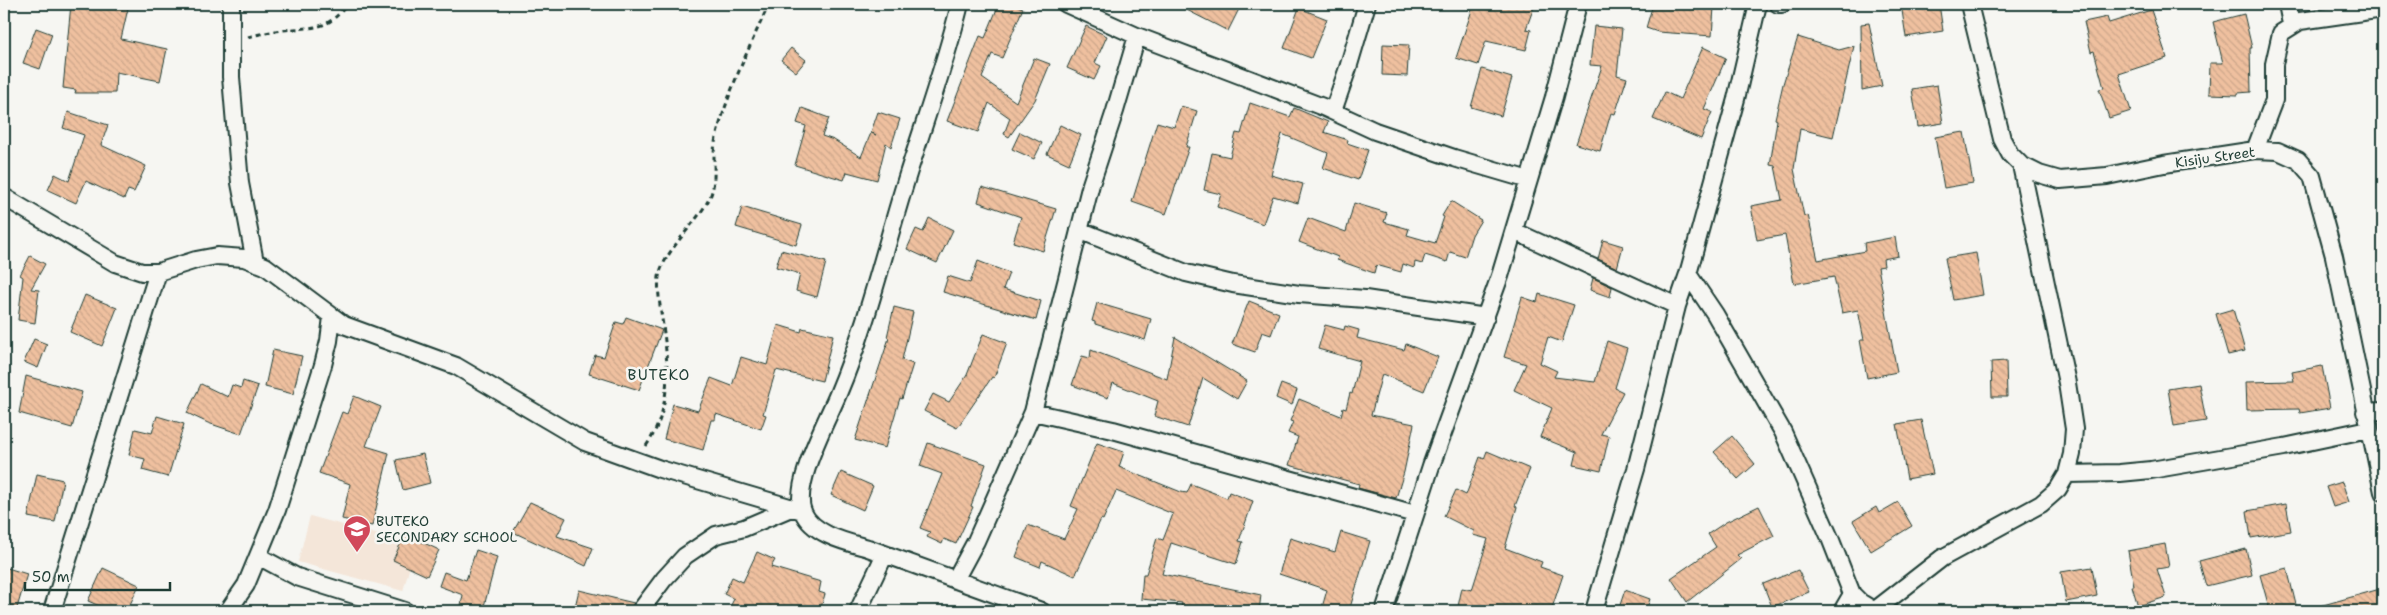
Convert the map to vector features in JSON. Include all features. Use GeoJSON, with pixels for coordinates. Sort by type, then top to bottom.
{"type":"FeatureCollection","features":[{"type":"Feature","properties":{"kind":"street"},"geometry":{"type":"LineString","coordinates":[[231,4],[231,77],[240,183],[255,262]]}},
{"type":"Feature","properties":{"kind":"street"},"geometry":{"type":"LineString","coordinates":[[640,611],[685,556],[716,535],[744,528],[797,510],[801,500],[804,479],[820,432],[838,394],[880,273],[908,174],[939,83],[960,4]]}},
{"type":"Feature","properties":{"kind":"street"},"geometry":{"type":"LineString","coordinates":[[1066,4],[1137,36],[1333,111],[1375,131],[1454,158],[1529,180]]}},
{"type":"Feature","properties":{"kind":"street"},"geometry":{"type":"LineString","coordinates":[[1333,111],[1367,4]]}},
{"type":"Feature","properties":{"kind":"street"},"geometry":{"type":"LineString","coordinates":[[1384,611],[1415,514],[1486,317],[1514,231],[1578,4]]}},
{"type":"Feature","properties":{"kind":"street"},"geometry":{"type":"LineString","coordinates":[[1594,611],[1636,469],[1677,306],[1688,274],[1736,99],[1758,4]]}},
{"type":"Feature","properties":{"kind":"street","name":"Kisiju Street"},"geometry":{"type":"LineString","coordinates":[[1969,4],[2002,139],[2010,154],[2021,165],[2039,174],[2060,180],[2106,176],[2182,160],[2256,150],[2278,151],[2298,160],[2312,176],[2334,256],[2383,492]]}},
{"type":"Feature","properties":{"kind":"street"},"geometry":{"type":"LineString","coordinates":[[2287,4],[2291,24]]}},
{"type":"Feature","properties":{"kind":"street"},"geometry":{"type":"LineString","coordinates":[[2256,150],[2274,100],[2274,64],[2281,33],[2291,24],[2326,16],[2383,9]]}},
{"type":"Feature","properties":{"kind":"street"},"geometry":{"type":"LineString","coordinates":[[955,580],[976,541],[1033,412],[1090,184],[1115,111],[1137,36]]}},
{"type":"Feature","properties":{"kind":"street"},"geometry":{"type":"LineString","coordinates":[[1688,274],[1720,323],[1782,432],[1830,538],[1852,594],[1860,602],[1875,611],[1942,558],[2041,504],[2058,489],[2068,474],[2074,429],[2067,383],[2021,165]]}},
{"type":"Feature","properties":{"kind":"street"},"geometry":{"type":"LineString","coordinates":[[4,197],[115,262],[142,272],[158,272],[188,262],[218,256],[244,258],[255,262],[265,266],[288,282],[344,325],[456,366],[585,442],[635,461],[797,510],[819,529],[840,540],[885,554],[1040,611]]}},
{"type":"Feature","properties":{"kind":"street"},"geometry":{"type":"LineString","coordinates":[[1079,230],[1186,273],[1233,284],[1299,294],[1374,300],[1486,317]]}},
{"type":"Feature","properties":{"kind":"street"},"geometry":{"type":"LineString","coordinates":[[1514,231],[1677,306]]}},
{"type":"Feature","properties":{"kind":"street"},"geometry":{"type":"LineString","coordinates":[[52,611],[158,272]]}},
{"type":"Feature","properties":{"kind":"street"},"geometry":{"type":"LineString","coordinates":[[228,611],[246,585],[293,463],[327,349],[332,317]]}},
{"type":"Feature","properties":{"kind":"street"},"geometry":{"type":"LineString","coordinates":[[2365,412],[2383,411]]}},
{"type":"Feature","properties":{"kind":"street"},"geometry":{"type":"LineString","coordinates":[[1033,412],[1112,430],[1415,514]]}},
{"type":"Feature","properties":{"kind":"street"},"geometry":{"type":"LineString","coordinates":[[2068,474],[2120,474],[2151,470],[2369,429]]}},
{"type":"Feature","properties":{"kind":"street"},"geometry":{"type":"LineString","coordinates":[[858,611],[885,554]]}},
{"type":"Feature","properties":{"kind":"street"},"geometry":{"type":"LineString","coordinates":[[258,556],[297,577],[405,611]]}},
{"type":"Feature","properties":{"kind":"street"},"geometry":{"type":"LineString","coordinates":[[1842,611],[1852,594]]}},
{"type":"Feature","properties":{"kind":"path"},"geometry":{"type":"LineString","coordinates":[[232,40],[271,31],[311,29],[336,18],[348,4]]}},
{"type":"Feature","properties":{"kind":"path"},"geometry":{"type":"LineString","coordinates":[[635,461],[658,428],[663,414],[667,385],[668,363],[659,297],[659,275],[674,249],[710,198],[713,185],[714,145],[720,122],[729,94],[769,4]]}},
{"type":"Feature","properties":{"kind":"shaded area","name":"BUTEKO SECONDARY SCHOOL"},"geometry":{"type":"Polygon","coordinates":[[[310,516],[416,545],[403,591],[298,562],[310,516]]]}},
{"type":"Feature","properties":{"kind":"building"},"geometry":{"type":"Polygon","coordinates":[[[71,4],[129,4],[121,39],[167,49],[160,81],[116,72],[115,93],[75,93],[76,90],[63,88],[71,4]]]}},
{"type":"Feature","properties":{"kind":"building"},"geometry":{"type":"Polygon","coordinates":[[[999,4],[1012,4],[1023,8],[1002,58],[992,54],[982,78],[1016,102],[1034,58],[1050,64],[1035,100],[1009,137],[1004,134],[1010,118],[989,103],[978,132],[947,121],[980,36],[985,38],[999,4]]]}},
{"type":"Feature","properties":{"kind":"building"},"geometry":{"type":"Polygon","coordinates":[[[1175,4],[1228,4],[1239,9],[1228,31],[1175,4]]]}},
{"type":"Feature","properties":{"kind":"building"},"geometry":{"type":"Polygon","coordinates":[[[1474,4],[1535,4],[1526,29],[1531,30],[1526,50],[1486,41],[1478,65],[1456,58],[1474,4]]]}},
{"type":"Feature","properties":{"kind":"building"},"geometry":{"type":"Polygon","coordinates":[[[1653,4],[1714,7],[1712,36],[1658,32],[1646,28],[1653,4]]]}},
{"type":"Feature","properties":{"kind":"building"},"geometry":{"type":"Polygon","coordinates":[[[1901,4],[1939,4],[1943,31],[1906,37],[1901,4]]]}},
{"type":"Feature","properties":{"kind":"building"},"geometry":{"type":"Polygon","coordinates":[[[1299,8],[1327,19],[1311,58],[1284,48],[1299,8]]]}},
{"type":"Feature","properties":{"kind":"building"},"geometry":{"type":"Polygon","coordinates":[[[2151,10],[2167,58],[2119,74],[2131,111],[2109,118],[2099,89],[2104,88],[2094,51],[2091,52],[2084,22],[2107,17],[2109,23],[2151,10]]]}},
{"type":"Feature","properties":{"kind":"building"},"geometry":{"type":"Polygon","coordinates":[[[2244,14],[2252,48],[2250,48],[2251,92],[2238,93],[2238,95],[2209,94],[2210,63],[2223,63],[2213,22],[2244,14]]]}},
{"type":"Feature","properties":{"kind":"building"},"geometry":{"type":"Polygon","coordinates":[[[1869,23],[1882,86],[1862,90],[1861,24],[1869,23]]]}},
{"type":"Feature","properties":{"kind":"building"},"geometry":{"type":"Polygon","coordinates":[[[1086,26],[1107,36],[1095,63],[1101,66],[1094,80],[1067,68],[1086,26]]]}},
{"type":"Feature","properties":{"kind":"building"},"geometry":{"type":"Polygon","coordinates":[[[1594,26],[1622,29],[1617,75],[1627,78],[1615,114],[1611,113],[1600,151],[1576,144],[1602,66],[1590,65],[1594,26]]]}},
{"type":"Feature","properties":{"kind":"building"},"geometry":{"type":"Polygon","coordinates":[[[36,28],[52,34],[40,69],[23,63],[36,28]]]}},
{"type":"Feature","properties":{"kind":"building"},"geometry":{"type":"Polygon","coordinates":[[[1798,37],[1839,50],[1854,46],[1833,137],[1800,129],[1794,169],[1804,216],[1808,215],[1818,260],[1865,251],[1864,243],[1895,237],[1898,256],[1883,259],[1884,266],[1878,267],[1897,372],[1867,378],[1860,340],[1864,340],[1858,310],[1842,313],[1834,277],[1794,284],[1785,235],[1757,240],[1751,206],[1782,200],[1775,166],[1770,165],[1777,120],[1775,119],[1783,84],[1798,37]]]}},
{"type":"Feature","properties":{"kind":"building"},"geometry":{"type":"Polygon","coordinates":[[[1383,44],[1409,45],[1407,76],[1382,75],[1383,44]]]}},
{"type":"Feature","properties":{"kind":"building"},"geometry":{"type":"Polygon","coordinates":[[[1703,47],[1726,58],[1704,109],[1712,112],[1701,139],[1653,119],[1665,92],[1680,99],[1703,47]]]}},
{"type":"Feature","properties":{"kind":"building"},"geometry":{"type":"Polygon","coordinates":[[[791,48],[806,60],[796,72],[781,60],[791,48]]]}},
{"type":"Feature","properties":{"kind":"building"},"geometry":{"type":"Polygon","coordinates":[[[1482,69],[1512,78],[1501,116],[1471,107],[1482,69]]]}},
{"type":"Feature","properties":{"kind":"building"},"geometry":{"type":"Polygon","coordinates":[[[1937,85],[1943,123],[1918,127],[1912,89],[1937,85]]]}},
{"type":"Feature","properties":{"kind":"building"},"geometry":{"type":"Polygon","coordinates":[[[1250,103],[1290,117],[1294,108],[1328,122],[1324,132],[1348,140],[1347,143],[1368,150],[1358,180],[1323,168],[1328,153],[1282,134],[1271,175],[1303,184],[1298,203],[1273,196],[1263,224],[1217,207],[1221,194],[1204,190],[1212,153],[1230,157],[1236,133],[1241,134],[1250,103]]]}},
{"type":"Feature","properties":{"kind":"building"},"geometry":{"type":"Polygon","coordinates":[[[1181,106],[1197,111],[1186,147],[1189,147],[1166,214],[1132,202],[1157,122],[1174,127],[1181,106]]]}},
{"type":"Feature","properties":{"kind":"building"},"geometry":{"type":"Polygon","coordinates":[[[802,108],[829,118],[822,136],[834,140],[861,157],[871,133],[876,135],[871,132],[878,112],[900,119],[891,147],[886,143],[877,180],[847,172],[844,180],[795,165],[806,126],[797,123],[802,108]]]}},
{"type":"Feature","properties":{"kind":"building"},"geometry":{"type":"Polygon","coordinates":[[[68,112],[108,125],[101,145],[146,166],[134,192],[128,190],[124,199],[86,181],[76,203],[48,190],[55,174],[69,181],[84,135],[63,128],[68,112]]]}},
{"type":"Feature","properties":{"kind":"building"},"geometry":{"type":"Polygon","coordinates":[[[1060,125],[1081,135],[1069,164],[1047,154],[1060,125]]]}},
{"type":"Feature","properties":{"kind":"building"},"geometry":{"type":"Polygon","coordinates":[[[1020,132],[1042,143],[1034,159],[1012,149],[1020,132]]]}},
{"type":"Feature","properties":{"kind":"building"},"geometry":{"type":"Polygon","coordinates":[[[1964,132],[1973,183],[1944,188],[1935,137],[1964,132]]]}},
{"type":"Feature","properties":{"kind":"building"},"geometry":{"type":"Polygon","coordinates":[[[982,187],[1056,209],[1043,251],[1013,242],[1021,217],[978,202],[982,187]]]}},
{"type":"Feature","properties":{"kind":"building"},"geometry":{"type":"Polygon","coordinates":[[[1451,201],[1481,220],[1472,235],[1465,257],[1450,252],[1447,262],[1425,255],[1422,264],[1415,262],[1414,268],[1403,264],[1401,272],[1376,265],[1374,273],[1337,260],[1338,257],[1299,242],[1308,218],[1346,232],[1354,203],[1387,213],[1384,222],[1409,229],[1407,235],[1435,243],[1444,217],[1442,216],[1451,201]]]}},
{"type":"Feature","properties":{"kind":"building"},"geometry":{"type":"Polygon","coordinates":[[[742,207],[802,225],[796,245],[736,227],[742,207]]]}},
{"type":"Feature","properties":{"kind":"building"},"geometry":{"type":"Polygon","coordinates":[[[929,218],[953,230],[937,263],[907,249],[916,229],[923,232],[929,218]]]}},
{"type":"Feature","properties":{"kind":"building"},"geometry":{"type":"Polygon","coordinates":[[[1603,240],[1623,246],[1617,268],[1598,259],[1603,240]]]}},
{"type":"Feature","properties":{"kind":"building"},"geometry":{"type":"Polygon","coordinates":[[[781,250],[826,262],[817,297],[796,291],[800,274],[776,267],[781,250]]]}},
{"type":"Feature","properties":{"kind":"building"},"geometry":{"type":"Polygon","coordinates":[[[1976,253],[1983,295],[1953,300],[1945,258],[1976,253]]]}},
{"type":"Feature","properties":{"kind":"building"},"geometry":{"type":"Polygon","coordinates":[[[30,256],[45,264],[31,289],[39,290],[35,323],[18,320],[23,277],[20,275],[30,256]]]}},
{"type":"Feature","properties":{"kind":"building"},"geometry":{"type":"Polygon","coordinates":[[[978,261],[1009,273],[1003,289],[1041,301],[1036,320],[943,292],[948,276],[970,283],[978,261]]]}},
{"type":"Feature","properties":{"kind":"building"},"geometry":{"type":"Polygon","coordinates":[[[1593,278],[1612,287],[1610,297],[1590,290],[1593,278]]]}},
{"type":"Feature","properties":{"kind":"building"},"geometry":{"type":"Polygon","coordinates":[[[1539,294],[1574,305],[1562,342],[1548,337],[1540,363],[1557,371],[1554,377],[1595,382],[1607,341],[1627,348],[1615,388],[1623,392],[1601,434],[1609,436],[1601,471],[1574,465],[1577,452],[1540,437],[1552,408],[1514,390],[1526,364],[1504,357],[1522,297],[1537,302],[1539,294]]]}},
{"type":"Feature","properties":{"kind":"building"},"geometry":{"type":"Polygon","coordinates":[[[85,295],[117,308],[102,346],[70,332],[85,295]]]}},
{"type":"Feature","properties":{"kind":"building"},"geometry":{"type":"Polygon","coordinates":[[[1249,301],[1279,313],[1271,335],[1262,332],[1255,352],[1232,344],[1249,301]]]}},
{"type":"Feature","properties":{"kind":"building"},"geometry":{"type":"Polygon","coordinates":[[[1097,303],[1151,319],[1145,340],[1095,324],[1092,321],[1097,303]]]}},
{"type":"Feature","properties":{"kind":"building"},"geometry":{"type":"Polygon","coordinates":[[[894,307],[913,312],[902,360],[913,364],[902,399],[900,398],[885,448],[855,440],[889,338],[887,337],[894,307]]]}},
{"type":"Feature","properties":{"kind":"building"},"geometry":{"type":"Polygon","coordinates":[[[2233,309],[2245,351],[2228,355],[2216,314],[2233,309]]]}},
{"type":"Feature","properties":{"kind":"building"},"geometry":{"type":"Polygon","coordinates":[[[626,317],[662,330],[639,390],[589,374],[595,355],[604,357],[616,322],[623,324],[626,317]]]}},
{"type":"Feature","properties":{"kind":"building"},"geometry":{"type":"Polygon","coordinates":[[[778,325],[801,332],[802,328],[833,335],[822,381],[776,370],[763,414],[766,415],[761,429],[716,414],[715,420],[711,420],[703,450],[664,439],[673,404],[698,411],[711,378],[732,386],[741,357],[767,365],[778,325]]]}},
{"type":"Feature","properties":{"kind":"building"},"geometry":{"type":"Polygon","coordinates":[[[1325,325],[1344,330],[1345,326],[1359,330],[1357,338],[1404,350],[1406,344],[1438,357],[1424,391],[1382,374],[1371,415],[1414,424],[1404,472],[1396,498],[1358,488],[1359,484],[1289,465],[1298,437],[1288,433],[1293,422],[1290,421],[1299,399],[1341,416],[1343,408],[1346,409],[1350,393],[1352,394],[1360,361],[1318,349],[1325,325]]]}},
{"type":"Feature","properties":{"kind":"building"},"geometry":{"type":"Polygon","coordinates":[[[983,334],[1007,343],[994,378],[992,377],[957,428],[924,411],[933,394],[949,402],[967,375],[983,334]]]}},
{"type":"Feature","properties":{"kind":"building"},"geometry":{"type":"Polygon","coordinates":[[[1175,337],[1247,381],[1237,399],[1203,378],[1188,427],[1154,416],[1158,401],[1113,383],[1108,398],[1072,385],[1082,356],[1090,358],[1091,350],[1167,379],[1175,337]]]}},
{"type":"Feature","properties":{"kind":"building"},"geometry":{"type":"Polygon","coordinates":[[[34,339],[47,344],[38,368],[24,362],[34,339]]]}},
{"type":"Feature","properties":{"kind":"building"},"geometry":{"type":"Polygon","coordinates":[[[273,350],[302,356],[293,394],[265,387],[273,350]]]}},
{"type":"Feature","properties":{"kind":"building"},"geometry":{"type":"Polygon","coordinates":[[[2006,361],[2007,397],[1992,397],[1991,362],[2006,361]]]}},
{"type":"Feature","properties":{"kind":"building"},"geometry":{"type":"Polygon","coordinates":[[[2322,366],[2330,408],[2300,413],[2299,409],[2247,410],[2246,382],[2294,381],[2292,372],[2322,366]]]}},
{"type":"Feature","properties":{"kind":"building"},"geometry":{"type":"Polygon","coordinates":[[[26,376],[82,392],[72,428],[19,413],[26,376]]]}},
{"type":"Feature","properties":{"kind":"building"},"geometry":{"type":"Polygon","coordinates":[[[243,381],[258,386],[241,434],[208,423],[187,413],[201,384],[228,397],[232,385],[241,388],[243,381]]]}},
{"type":"Feature","properties":{"kind":"building"},"geometry":{"type":"Polygon","coordinates":[[[1281,384],[1297,390],[1292,405],[1276,398],[1281,384]]]}},
{"type":"Feature","properties":{"kind":"building"},"geometry":{"type":"Polygon","coordinates":[[[2199,384],[2206,421],[2174,426],[2168,389],[2199,384]]]}},
{"type":"Feature","properties":{"kind":"building"},"geometry":{"type":"Polygon","coordinates":[[[354,396],[381,407],[366,446],[389,453],[372,526],[342,519],[350,484],[319,473],[342,412],[347,414],[354,396]]]}},
{"type":"Feature","properties":{"kind":"building"},"geometry":{"type":"Polygon","coordinates":[[[157,416],[184,424],[168,477],[142,470],[145,459],[129,455],[135,429],[152,433],[157,416]]]}},
{"type":"Feature","properties":{"kind":"building"},"geometry":{"type":"Polygon","coordinates":[[[1921,420],[1933,474],[1907,479],[1897,424],[1921,420]]]}},
{"type":"Feature","properties":{"kind":"building"},"geometry":{"type":"Polygon","coordinates":[[[1732,436],[1755,464],[1738,479],[1714,452],[1732,436]]]}},
{"type":"Feature","properties":{"kind":"building"},"geometry":{"type":"Polygon","coordinates":[[[928,443],[986,464],[971,506],[973,507],[956,544],[944,539],[942,544],[927,537],[930,532],[920,528],[942,474],[920,466],[928,443]]]}},
{"type":"Feature","properties":{"kind":"building"},"geometry":{"type":"Polygon","coordinates":[[[1097,443],[1124,452],[1119,467],[1181,492],[1187,493],[1191,484],[1227,498],[1229,492],[1253,501],[1239,541],[1243,542],[1236,564],[1171,543],[1162,574],[1261,595],[1259,611],[1200,611],[1181,607],[1182,603],[1141,599],[1143,574],[1146,574],[1157,538],[1163,540],[1173,514],[1116,491],[1075,576],[1042,561],[1040,567],[1016,557],[1028,525],[1064,539],[1078,509],[1071,506],[1097,443]]]}},
{"type":"Feature","properties":{"kind":"building"},"geometry":{"type":"Polygon","coordinates":[[[1487,451],[1530,469],[1515,506],[1517,507],[1505,548],[1542,562],[1540,567],[1563,575],[1551,611],[1457,611],[1462,588],[1472,590],[1488,539],[1473,535],[1474,531],[1444,516],[1456,490],[1466,495],[1480,457],[1484,459],[1487,451]]]}},
{"type":"Feature","properties":{"kind":"building"},"geometry":{"type":"Polygon","coordinates":[[[423,454],[430,483],[403,490],[396,460],[423,454]]]}},
{"type":"Feature","properties":{"kind":"building"},"geometry":{"type":"Polygon","coordinates":[[[841,472],[873,486],[863,510],[831,495],[841,472]]]}},
{"type":"Feature","properties":{"kind":"building"},"geometry":{"type":"Polygon","coordinates":[[[37,474],[63,480],[55,522],[28,517],[37,474]]]}},
{"type":"Feature","properties":{"kind":"building"},"geometry":{"type":"Polygon","coordinates":[[[2342,482],[2349,502],[2333,507],[2326,487],[2342,482]]]}},
{"type":"Feature","properties":{"kind":"building"},"geometry":{"type":"Polygon","coordinates":[[[530,502],[566,518],[557,536],[593,548],[586,566],[513,532],[530,502]]]}},
{"type":"Feature","properties":{"kind":"building"},"geometry":{"type":"Polygon","coordinates":[[[1898,502],[1912,526],[1871,551],[1853,521],[1876,507],[1879,513],[1898,502]]]}},
{"type":"Feature","properties":{"kind":"building"},"geometry":{"type":"Polygon","coordinates":[[[2286,504],[2291,531],[2251,538],[2247,511],[2286,504]]]}},
{"type":"Feature","properties":{"kind":"building"},"geometry":{"type":"Polygon","coordinates":[[[1759,506],[1774,536],[1737,555],[1741,559],[1687,602],[1671,578],[1716,547],[1708,534],[1726,522],[1759,506]]]}},
{"type":"Feature","properties":{"kind":"building"},"geometry":{"type":"Polygon","coordinates":[[[1341,532],[1370,541],[1349,611],[1321,611],[1327,590],[1279,574],[1290,538],[1335,552],[1341,532]]]}},
{"type":"Feature","properties":{"kind":"building"},"geometry":{"type":"Polygon","coordinates":[[[405,534],[439,550],[427,576],[393,560],[405,534]]]}},
{"type":"Feature","properties":{"kind":"building"},"geometry":{"type":"Polygon","coordinates":[[[2165,544],[2169,567],[2157,569],[2166,597],[2138,606],[2132,586],[2134,586],[2128,551],[2165,544]]]}},
{"type":"Feature","properties":{"kind":"building"},"geometry":{"type":"Polygon","coordinates":[[[2246,549],[2252,575],[2206,586],[2199,561],[2246,549]]]}},
{"type":"Feature","properties":{"kind":"building"},"geometry":{"type":"Polygon","coordinates":[[[476,550],[497,557],[483,610],[461,605],[463,595],[439,586],[444,572],[466,580],[476,550]]]}},
{"type":"Feature","properties":{"kind":"building"},"geometry":{"type":"Polygon","coordinates":[[[757,552],[775,560],[771,567],[821,582],[819,592],[825,594],[820,611],[728,611],[734,599],[724,594],[732,577],[743,582],[757,552]]]}},
{"type":"Feature","properties":{"kind":"building"},"geometry":{"type":"Polygon","coordinates":[[[4,567],[27,574],[17,608],[4,604],[4,567]]]}},
{"type":"Feature","properties":{"kind":"building"},"geometry":{"type":"Polygon","coordinates":[[[2092,567],[2097,596],[2066,602],[2061,572],[2092,567]]]}},
{"type":"Feature","properties":{"kind":"building"},"geometry":{"type":"Polygon","coordinates":[[[103,568],[139,585],[127,611],[111,611],[88,601],[103,568]]]}},
{"type":"Feature","properties":{"kind":"building"},"geometry":{"type":"Polygon","coordinates":[[[2287,568],[2297,609],[2270,611],[2260,575],[2287,568]]]}},
{"type":"Feature","properties":{"kind":"building"},"geometry":{"type":"Polygon","coordinates":[[[1798,570],[1809,592],[1772,607],[1763,584],[1798,570]]]}},
{"type":"Feature","properties":{"kind":"building"},"geometry":{"type":"Polygon","coordinates":[[[2380,589],[2383,611],[2316,611],[2316,607],[2380,589]]]}},
{"type":"Feature","properties":{"kind":"building"},"geometry":{"type":"Polygon","coordinates":[[[579,590],[634,603],[630,611],[574,611],[579,590]]]}},
{"type":"Feature","properties":{"kind":"building"},"geometry":{"type":"Polygon","coordinates":[[[1625,590],[1650,599],[1646,611],[1618,611],[1625,590]]]}},
{"type":"Feature","properties":{"kind":"place","name":"BUTEKO SECONDARY SCHOOL"},"geometry":{"type":"Point","coordinates":[357,553]}},
{"type":"Feature","properties":{"kind":"district","name":"BUTEKO"},"geometry":{"type":"Point","coordinates":[659,375]}}]}
